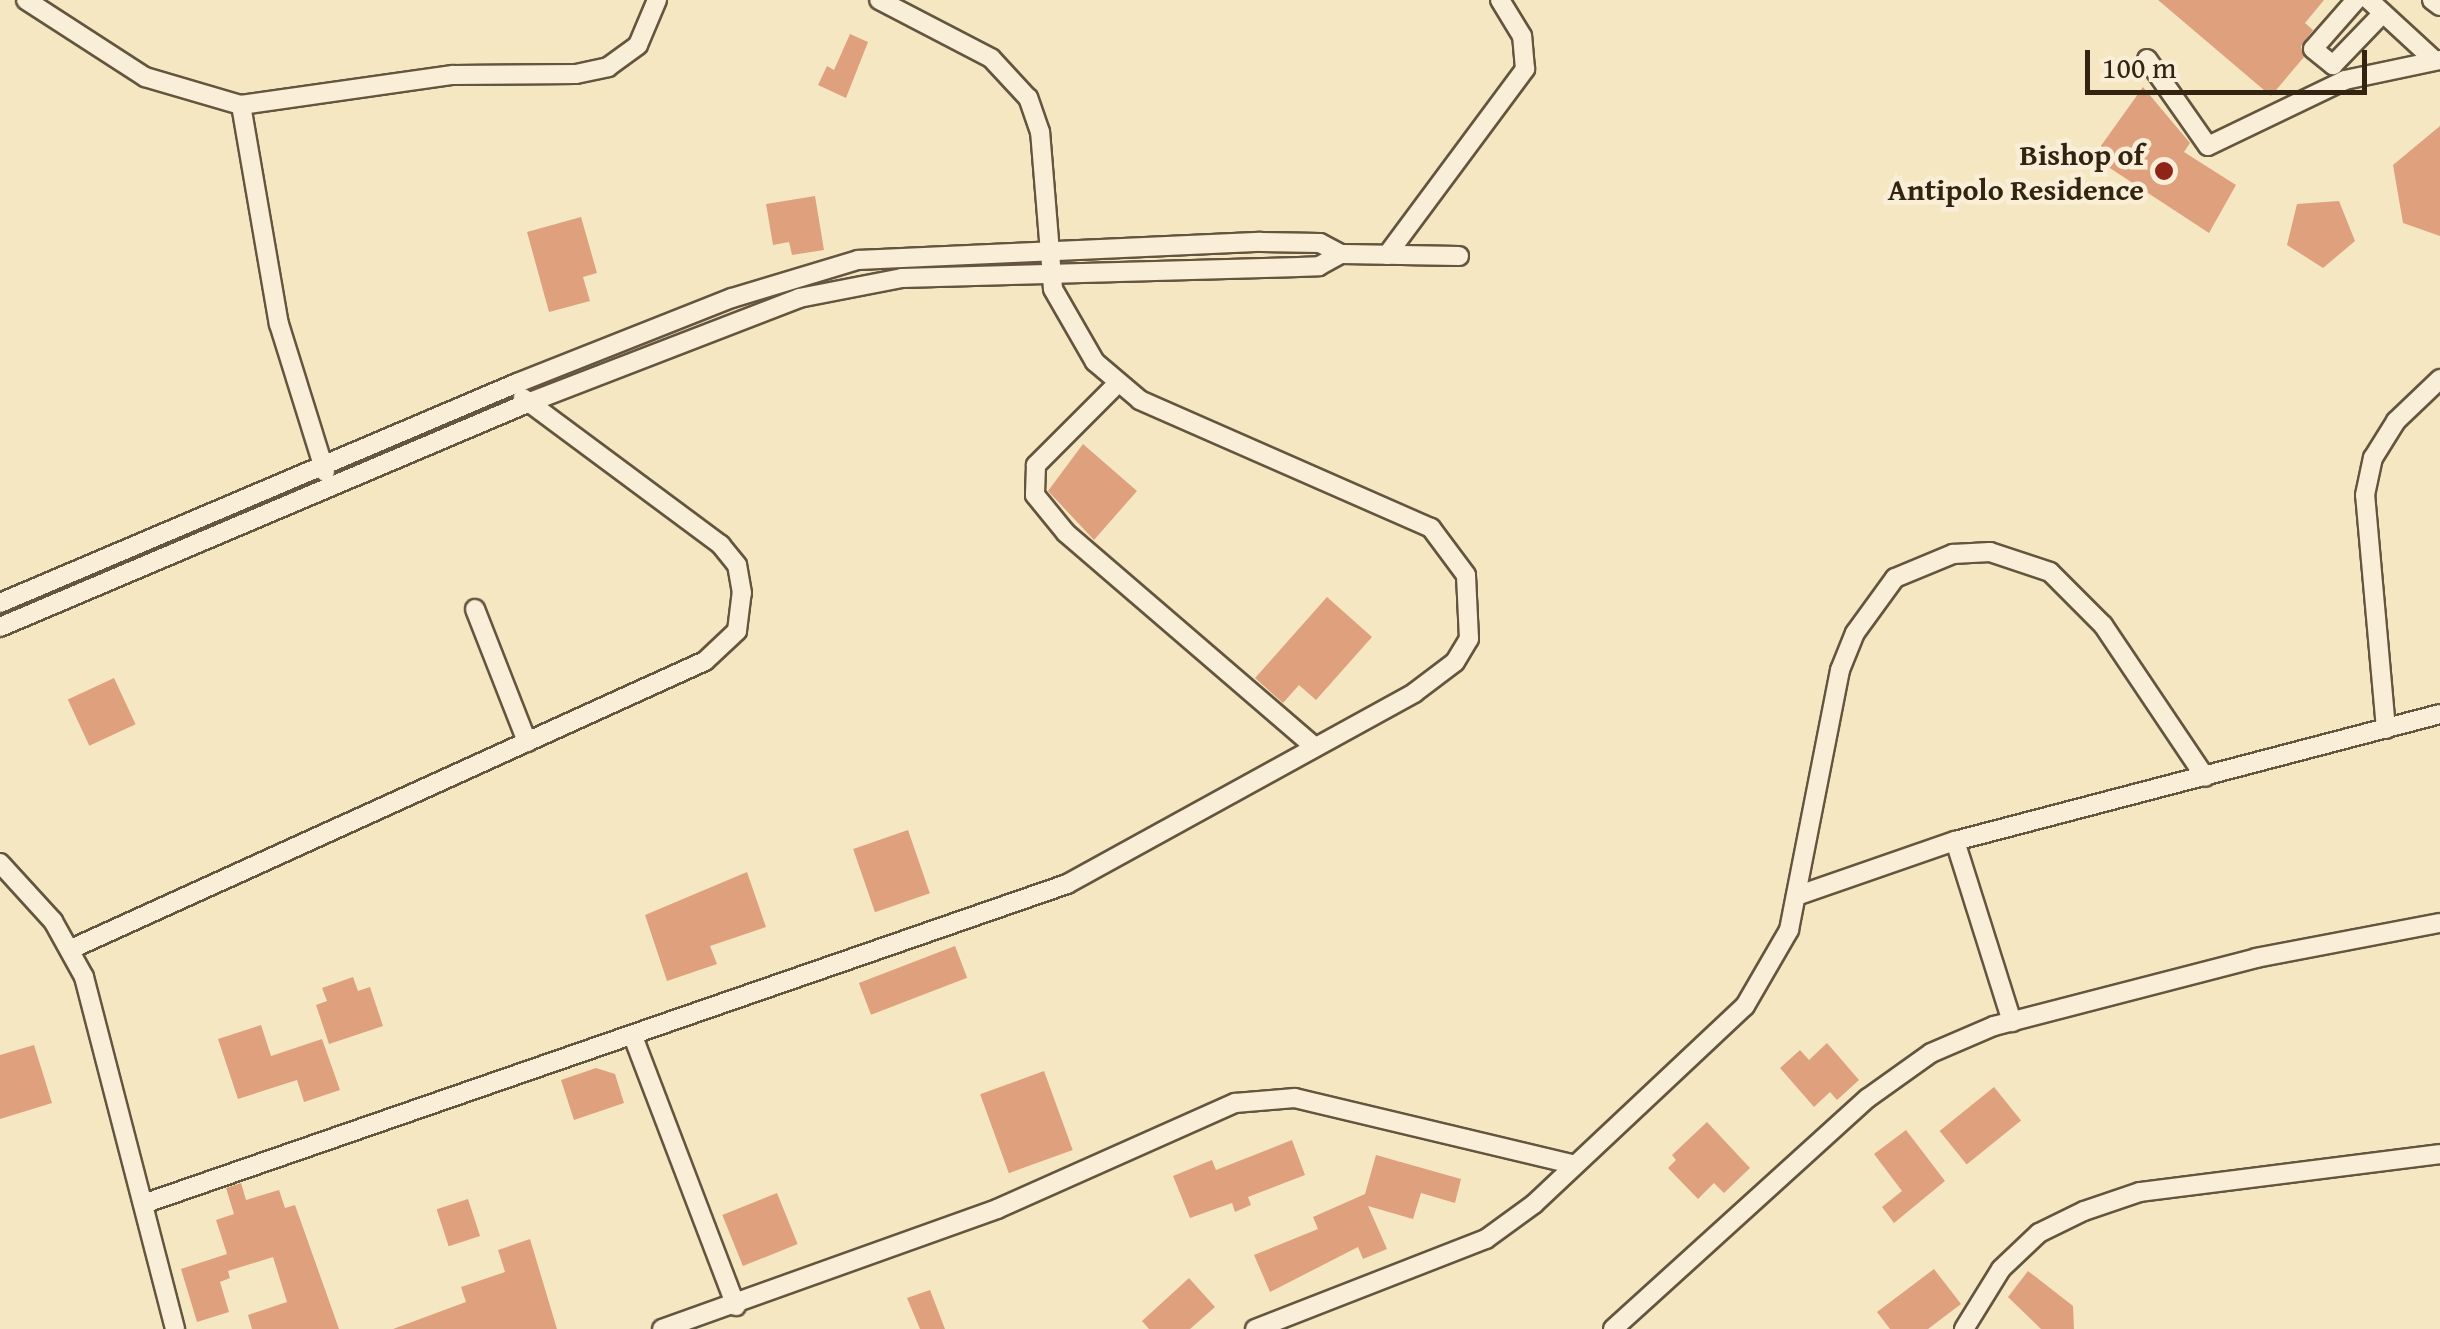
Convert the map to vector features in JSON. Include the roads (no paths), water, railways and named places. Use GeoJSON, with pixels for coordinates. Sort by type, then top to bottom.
{"type":"FeatureCollection","features":[{"type":"Feature","properties":{"kind":"street"},"geometry":{"type":"LineString","coordinates":[[26,0],[145,78],[240,105],[454,75],[576,74],[608,68],[638,45],[658,0]]}},
{"type":"Feature","properties":{"kind":"street"},"geometry":{"type":"LineString","coordinates":[[142,1204],[634,1039],[1067,884],[1424,686],[1455,662],[1468,639],[1471,610],[1458,562],[1431,528],[1117,384],[1062,312],[1047,248],[1040,132],[1028,98],[991,58],[879,0]]}},
{"type":"Feature","properties":{"kind":"street"},"geometry":{"type":"LineString","coordinates":[[1386,255],[1525,70],[1522,36],[1500,0]]}},
{"type":"Feature","properties":{"kind":"street"},"geometry":{"type":"LineString","coordinates":[[2356,0],[2313,49],[2333,65],[2376,7],[2437,60]]}},
{"type":"Feature","properties":{"kind":"street"},"geometry":{"type":"LineString","coordinates":[[2432,0],[2440,6]]}},
{"type":"Feature","properties":{"kind":"street"},"geometry":{"type":"LineString","coordinates":[[2147,59],[2208,146],[2345,80],[2437,60]]}},
{"type":"Feature","properties":{"kind":"street"},"geometry":{"type":"LineString","coordinates":[[240,105],[274,306],[331,487]]}},
{"type":"Feature","properties":{"kind":"street"},"geometry":{"type":"LineString","coordinates":[[0,603],[516,383],[825,268],[900,255],[1047,248],[1320,243],[1341,254],[1458,256]]}},
{"type":"Feature","properties":{"kind":"street"},"geometry":{"type":"LineString","coordinates":[[0,627],[526,404],[799,298],[902,278],[1050,270],[1319,266],[1341,254]]}},
{"type":"Feature","properties":{"kind":"street"},"geometry":{"type":"LineString","coordinates":[[2386,729],[2365,496],[2373,458],[2396,422],[2440,379]]}},
{"type":"Feature","properties":{"kind":"street"},"geometry":{"type":"LineString","coordinates":[[71,949],[705,662],[737,631],[742,593],[736,566],[721,544],[526,404],[516,383]]}},
{"type":"Feature","properties":{"kind":"street"},"geometry":{"type":"LineString","coordinates":[[1117,384],[1036,465],[1035,496],[1066,533],[1314,746]]}},
{"type":"Feature","properties":{"kind":"street"},"geometry":{"type":"LineString","coordinates":[[1255,1329],[1486,1239],[1746,1006],[1779,958],[1796,896],[1840,670],[1872,604],[1894,578],[1920,564],[1990,552],[2050,572],[2104,625],[2205,778]]}},
{"type":"Feature","properties":{"kind":"street"},"geometry":{"type":"LineString","coordinates":[[475,610],[527,742]]}},
{"type":"Feature","properties":{"kind":"street"},"geometry":{"type":"LineString","coordinates":[[1796,896],[1955,841],[2440,714]]}},
{"type":"Feature","properties":{"kind":"street"},"geometry":{"type":"LineString","coordinates":[[1955,841],[2012,1022]]}},
{"type":"Feature","properties":{"kind":"street"},"geometry":{"type":"LineString","coordinates":[[0,863],[71,949],[93,1004],[175,1329]]}},
{"type":"Feature","properties":{"kind":"street"},"geometry":{"type":"LineString","coordinates":[[1613,1329],[1868,1098],[1931,1053],[2012,1022],[2256,958],[2440,923]]}},
{"type":"Feature","properties":{"kind":"street"},"geometry":{"type":"LineString","coordinates":[[634,1039],[736,1306]]}},
{"type":"Feature","properties":{"kind":"street"},"geometry":{"type":"LineString","coordinates":[[662,1329],[736,1306],[996,1209],[1236,1102],[1295,1098],[1572,1164]]}},
{"type":"Feature","properties":{"kind":"street"},"geometry":{"type":"LineString","coordinates":[[1964,1329],[2001,1269],[2039,1233],[2084,1210],[2140,1192],[2440,1154]]}},
{"type":"Feature","properties":{"kind":"place","name":"Bishop of Antipolo Residence"},"geometry":{"type":"Point","coordinates":[2164,171]}}]}
